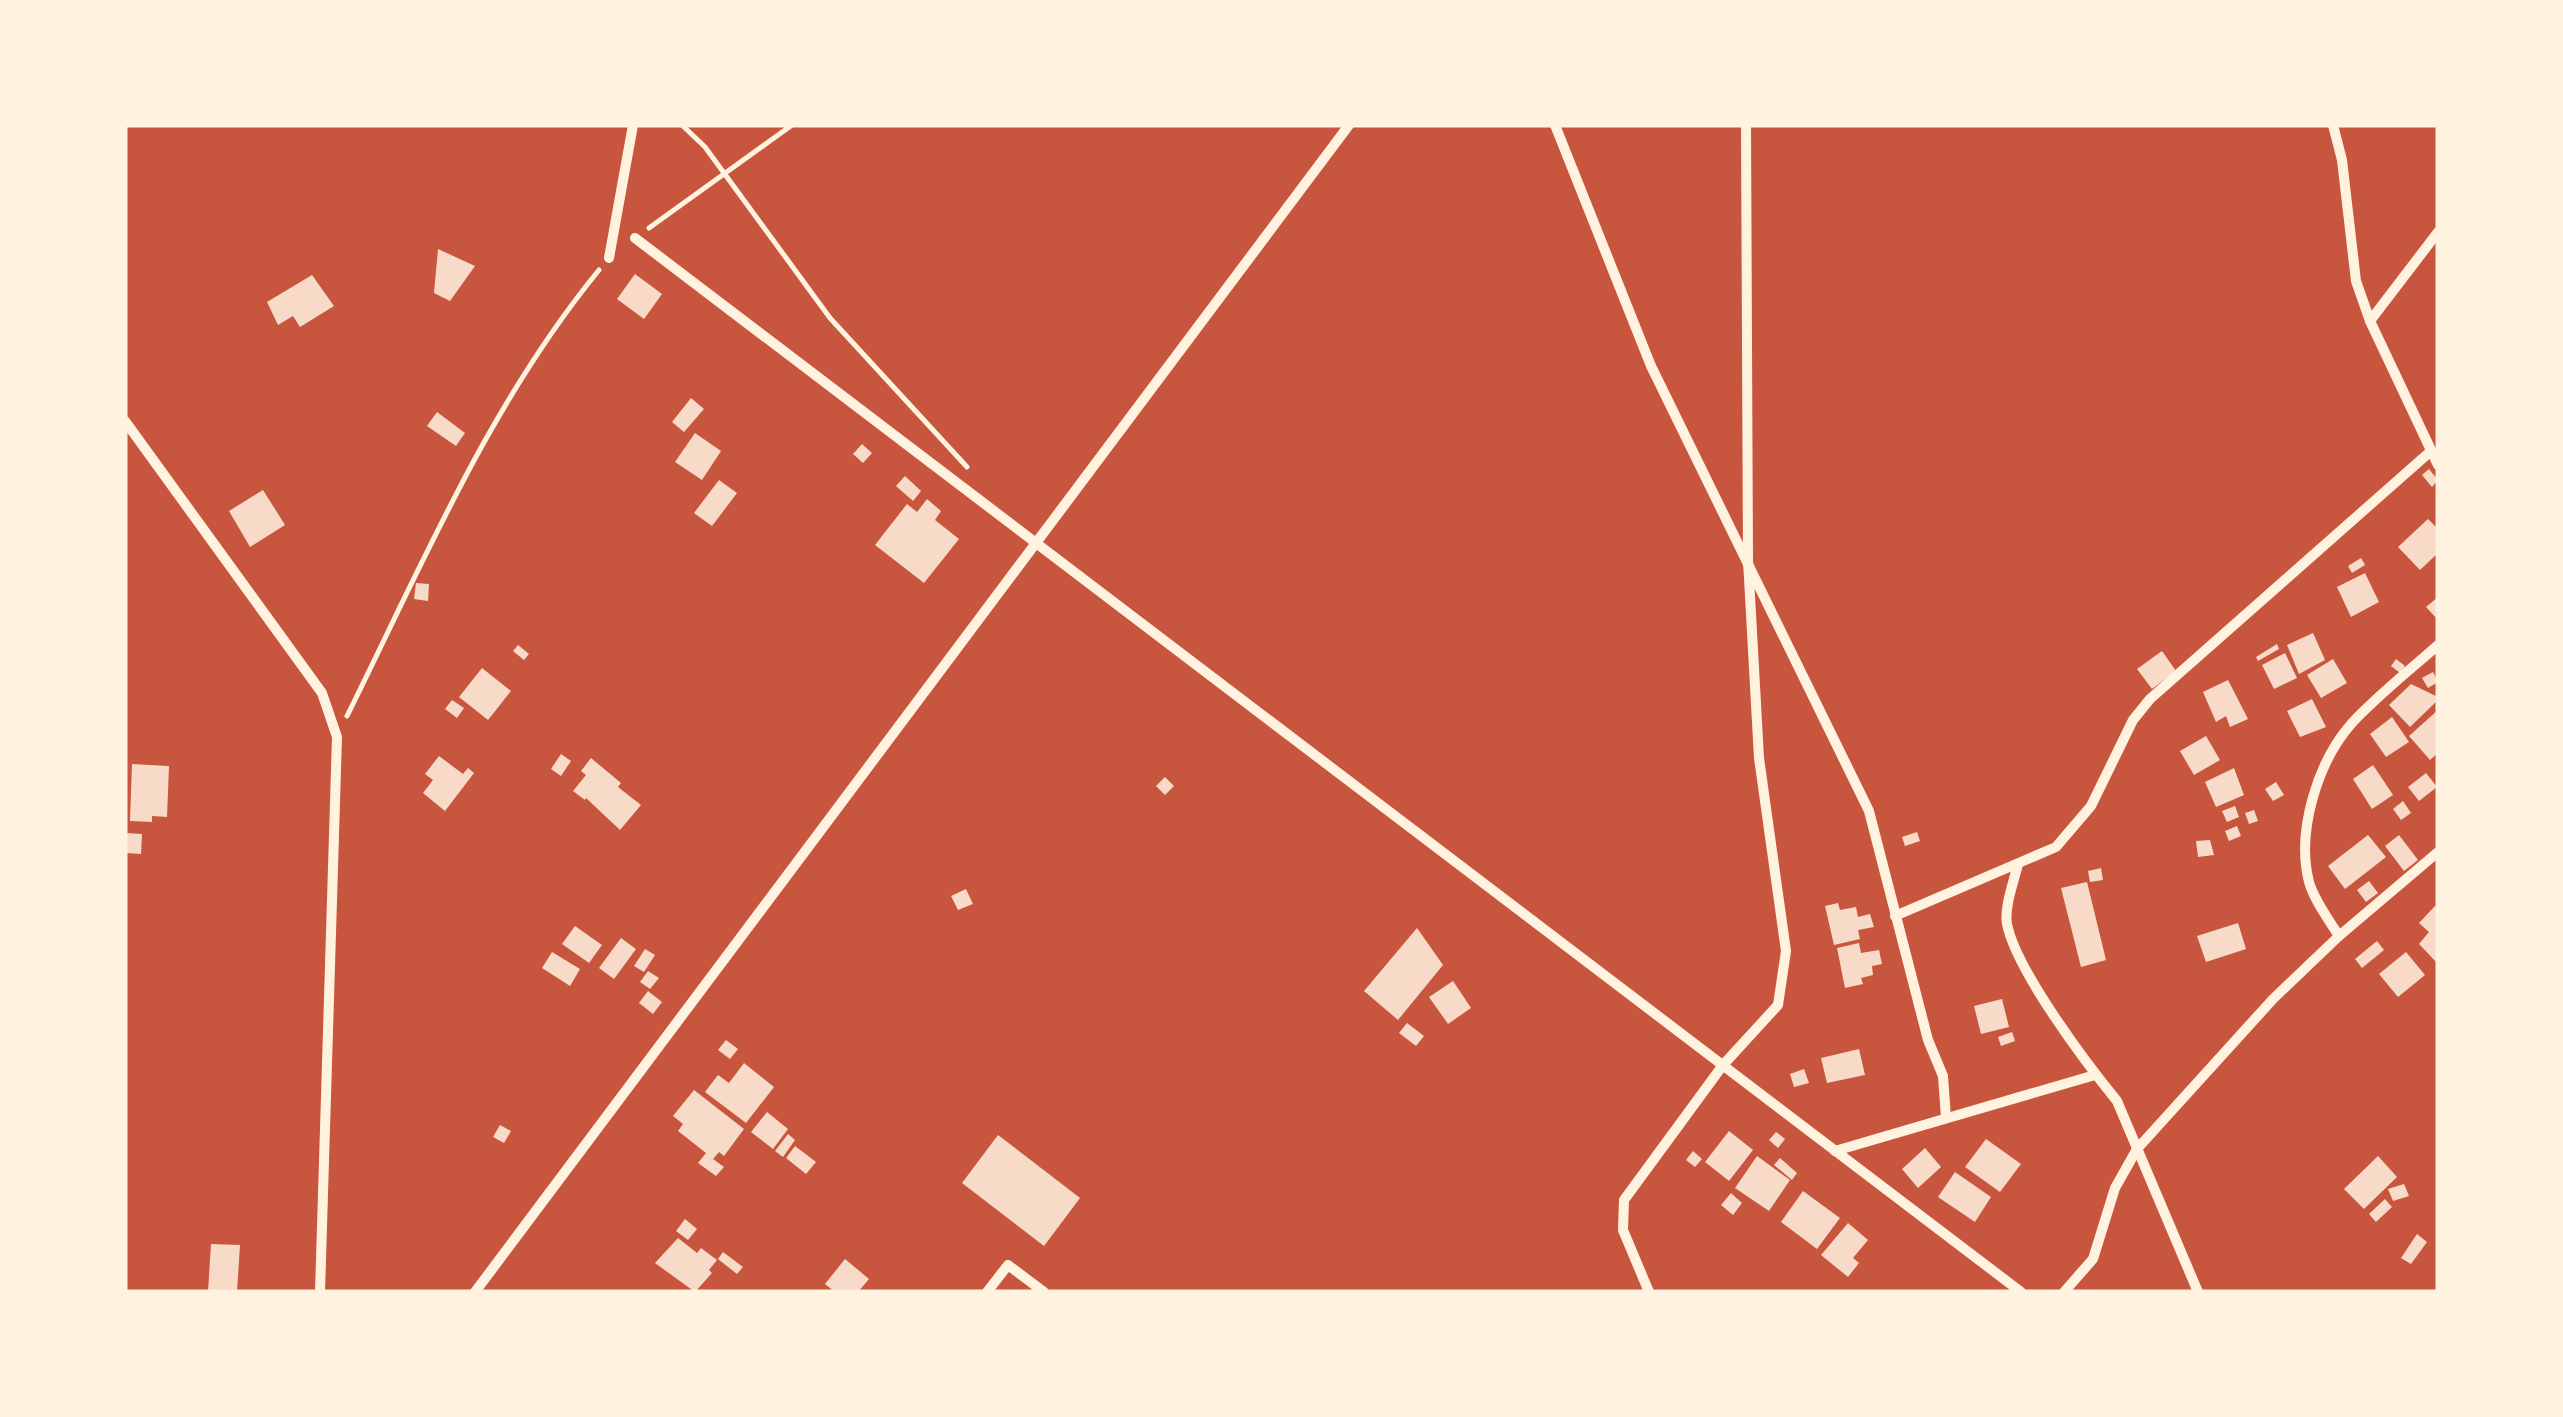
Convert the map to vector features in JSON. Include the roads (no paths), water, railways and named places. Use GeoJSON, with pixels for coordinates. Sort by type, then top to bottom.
{"type":"FeatureCollection","features":[{"type":"Feature","properties":{"kind":"street"},"geometry":{"type":"LineString","coordinates":[[609,258],[633,125]]}},
{"type":"Feature","properties":{"kind":"street"},"geometry":{"type":"LineString","coordinates":[[475,1292],[1349,125]]}},
{"type":"Feature","properties":{"kind":"street"},"geometry":{"type":"LineString","coordinates":[[1554,125],[1651,366],[1869,811],[1928,1040],[1943,1076],[1946,1118]]}},
{"type":"Feature","properties":{"kind":"street"},"geometry":{"type":"LineString","coordinates":[[1648,1292],[1622,1230],[1624,1200],[1722,1065],[1778,1006],[1786,951],[1759,758],[1748,560],[1746,125]]}},
{"type":"Feature","properties":{"kind":"street"},"geometry":{"type":"LineString","coordinates":[[2333,125],[2342,160],[2356,281],[2370,321],[2438,465]]}},
{"type":"Feature","properties":{"kind":"street"},"geometry":{"type":"LineString","coordinates":[[2370,321],[2438,232]]}},
{"type":"Feature","properties":{"kind":"street"},"geometry":{"type":"LineString","coordinates":[[635,238],[2020,1292]]}},
{"type":"Feature","properties":{"kind":"street"},"geometry":{"type":"LineString","coordinates":[[125,421],[322,693],[337,737],[320,1292]]}},
{"type":"Feature","properties":{"kind":"street"},"geometry":{"type":"LineString","coordinates":[[1895,916],[2056,848],[2091,806],[2133,720],[2150,699],[2431,451]]}},
{"type":"Feature","properties":{"kind":"street"},"geometry":{"type":"LineString","coordinates":[[2339,936],[2309,885],[2309,817],[2322,774],[2352,723],[2438,645]]}},
{"type":"Feature","properties":{"kind":"street"},"geometry":{"type":"LineString","coordinates":[[2064,1292],[2093,1259],[2114,1188],[2137,1149],[2245,1028],[2339,936],[2438,852]]}},
{"type":"Feature","properties":{"kind":"street"},"geometry":{"type":"LineString","coordinates":[[2018,864],[2006,921],[2020,960],[2117,1102],[2198,1292]]}},
{"type":"Feature","properties":{"kind":"street"},"geometry":{"type":"LineString","coordinates":[[1835,1151],[2095,1074]]}},
{"type":"Feature","properties":{"kind":"street"},"geometry":{"type":"LineString","coordinates":[[987,1292],[1008,1264],[1044,1292]]}}]}
